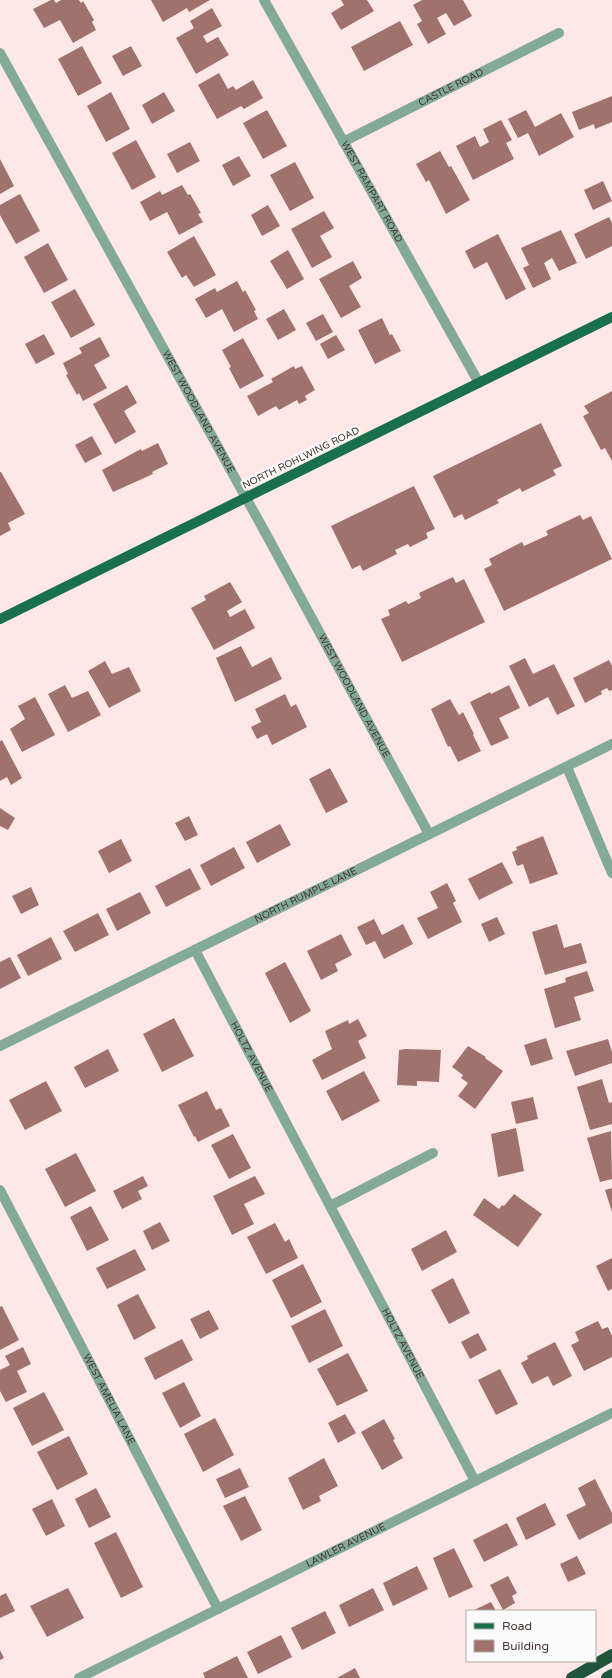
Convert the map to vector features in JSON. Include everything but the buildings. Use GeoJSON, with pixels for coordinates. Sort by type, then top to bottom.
{"type":"FeatureCollection","features":[{"type":"Feature","properties":{"kind":"highway"},"geometry":{"type":"LineString","coordinates":[[572,1678],[612,1655]]}},
{"type":"Feature","properties":{"kind":"highway"},"geometry":{"type":"LineString","coordinates":[[606,1678],[612,1675]]}},
{"type":"Feature","properties":{"kind":"main road","name":"NORTH ROHLWING ROAD"},"geometry":{"type":"LineString","coordinates":[[0,619],[612,317]]}},
{"type":"Feature","properties":{"kind":"street","name":"WEST RAMPART ROAD"},"geometry":{"type":"LineString","coordinates":[[264,0],[479,383]]}},
{"type":"Feature","properties":{"kind":"street","name":"CASTLE ROAD"},"geometry":{"type":"LineString","coordinates":[[343,142],[559,33]]}},
{"type":"Feature","properties":{"kind":"street","name":"WEST WOODLAND AVENUE"},"geometry":{"type":"LineString","coordinates":[[0,53],[246,498],[429,834]]}},
{"type":"Feature","properties":{"kind":"street","name":"NORTH RUMPLE LANE"},"geometry":{"type":"LineString","coordinates":[[0,1046],[612,744]]}},
{"type":"Feature","properties":{"kind":"street"},"geometry":{"type":"LineString","coordinates":[[567,766],[612,873]]}},
{"type":"Feature","properties":{"kind":"street","name":"HOLTZ AVENUE"},"geometry":{"type":"LineString","coordinates":[[195,950],[475,1481]]}},
{"type":"Feature","properties":{"kind":"street"},"geometry":{"type":"LineString","coordinates":[[330,1206],[433,1153]]}},
{"type":"Feature","properties":{"kind":"street","name":"WEST AMELIA LANE"},"geometry":{"type":"LineString","coordinates":[[0,1190],[218,1609]]}},
{"type":"Feature","properties":{"kind":"street","name":"LAWLER AVENUE"},"geometry":{"type":"LineString","coordinates":[[79,1678],[612,1413]]}}]}
